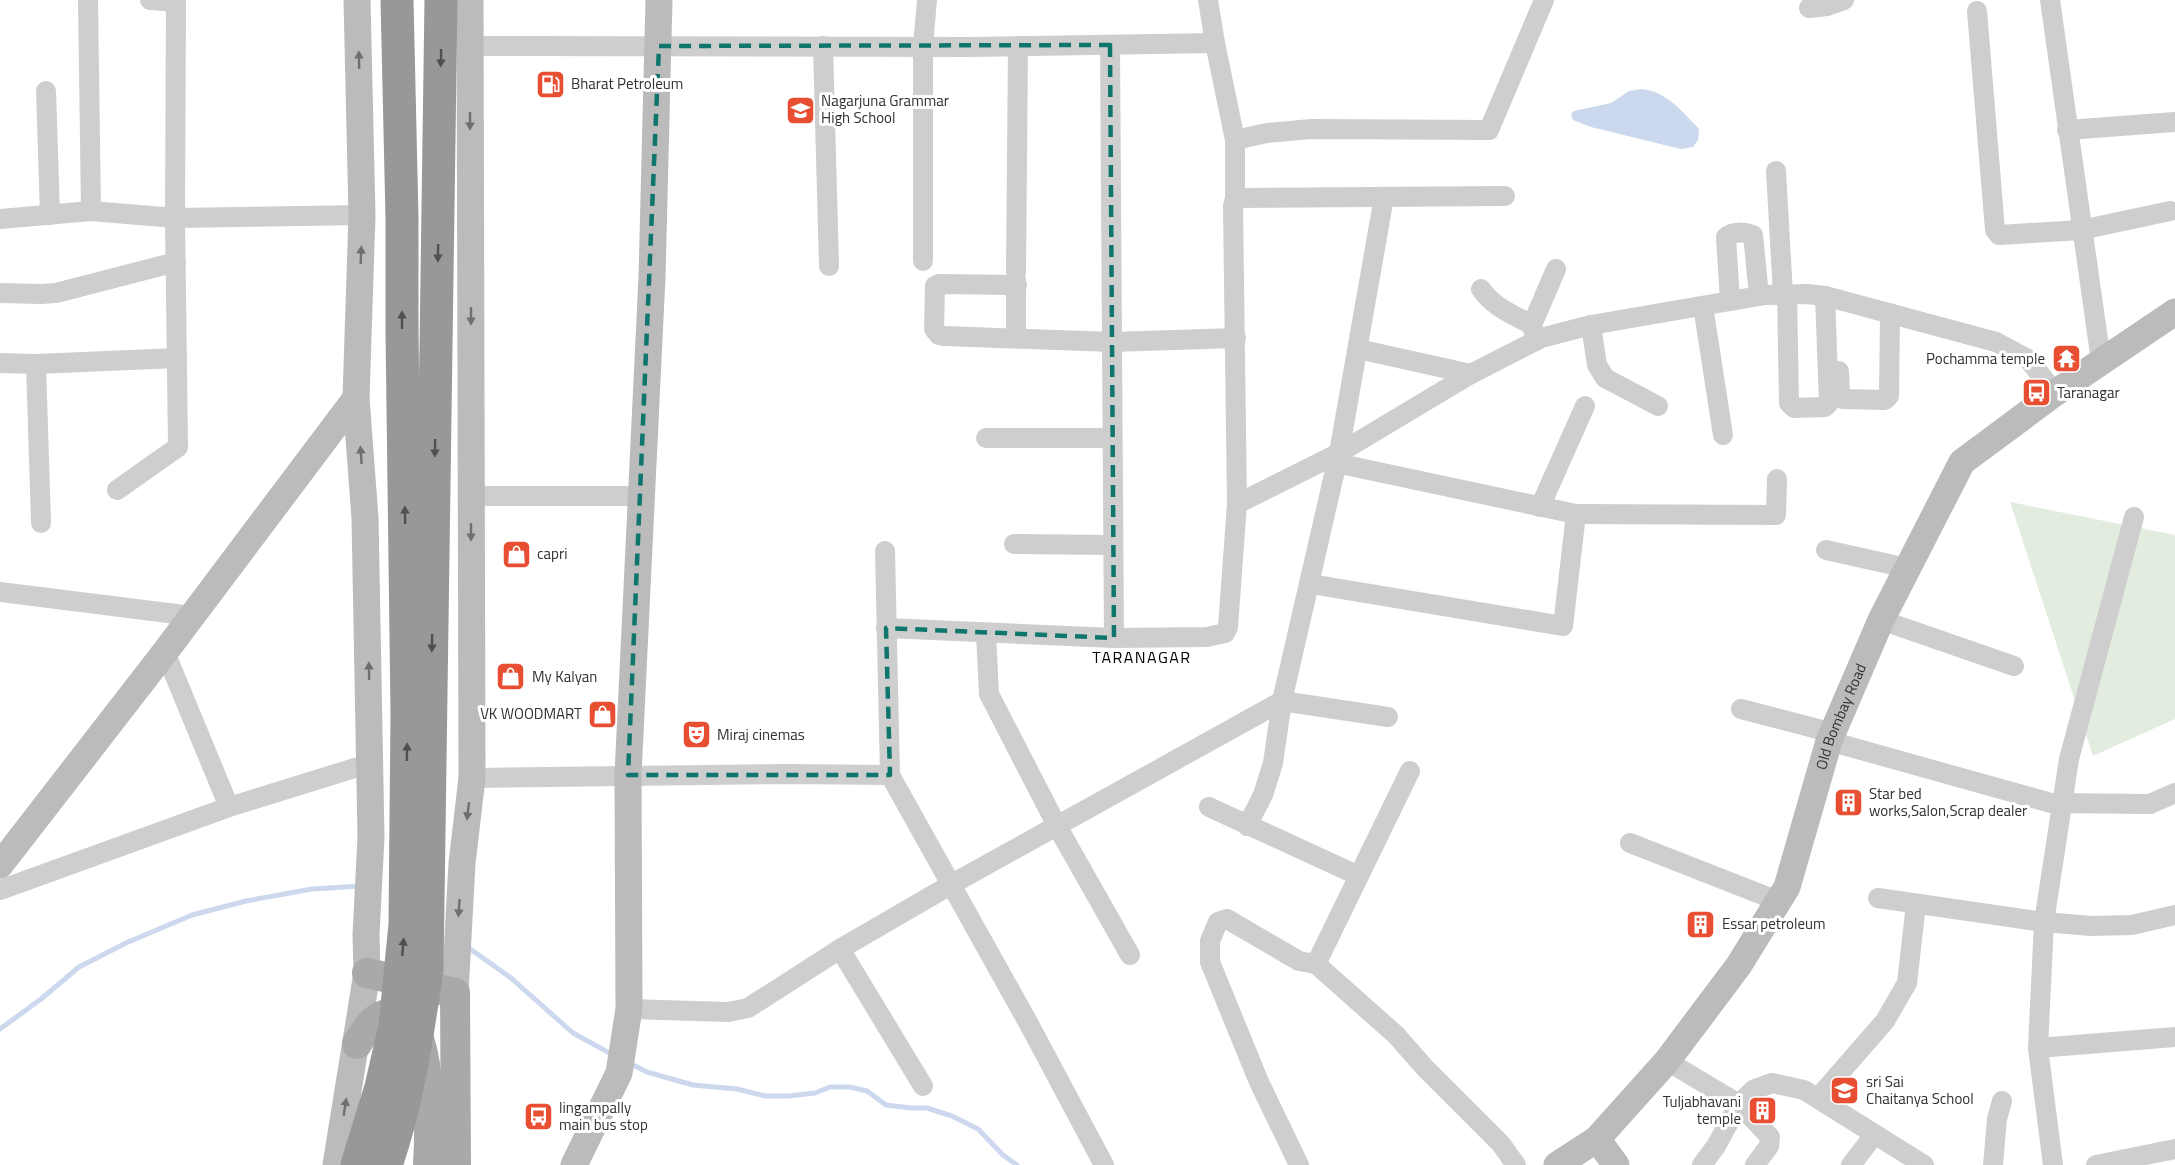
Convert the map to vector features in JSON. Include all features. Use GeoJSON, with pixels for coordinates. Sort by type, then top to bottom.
{"type":"FeatureCollection","features":[{"type":"Feature","properties":{"kind":"highway"},"geometry":{"type":"LineString","coordinates":[[357,1165],[381,1087],[395,1026],[405,924],[408,713],[397,0]]}},
{"type":"Feature","properties":{"kind":"highway"},"geometry":{"type":"LineString","coordinates":[[387,1165],[398,1131],[416,1046],[427,970],[441,0]]}},
{"type":"Feature","properties":{"kind":"main road"},"geometry":{"type":"LineString","coordinates":[[367,973],[455,993],[456,1165]]}},
{"type":"Feature","properties":{"kind":"main road"},"geometry":{"type":"LineString","coordinates":[[357,1044],[374,1020],[384,1014],[406,1016],[418,1031],[430,1102],[428,1165]]}},
{"type":"Feature","properties":{"kind":"main road"},"geometry":{"type":"LineString","coordinates":[[430,1124],[457,1079]]}},
{"type":"Feature","properties":{"kind":"street"},"geometry":{"type":"LineString","coordinates":[[88,0],[91,212]]}},
{"type":"Feature","properties":{"kind":"street"},"geometry":{"type":"LineString","coordinates":[[117,490],[178,447],[175,218],[176,1],[150,0]]}},
{"type":"Feature","properties":{"kind":"street"},"geometry":{"type":"LineString","coordinates":[[336,1165],[367,973],[366,935],[370,843],[371,763],[367,567],[356,398],[362,215],[357,0]]}},
{"type":"Feature","properties":{"kind":"street"},"geometry":{"type":"LineString","coordinates":[[455,993],[462,863],[472,778],[470,0]]}},
{"type":"Feature","properties":{"kind":"street"},"geometry":{"type":"LineString","coordinates":[[574,1165],[619,1073],[628,1014],[628,775],[652,277],[659,0]]}},
{"type":"Feature","properties":{"kind":"street"},"geometry":{"type":"LineString","coordinates":[[923,261],[922,46],[927,0]]}},
{"type":"Feature","properties":{"kind":"street"},"geometry":{"type":"LineString","coordinates":[[886,628],[1113,638],[1207,637],[1225,633],[1228,627],[1237,504],[1233,206],[1235,140],[1208,0]]}},
{"type":"Feature","properties":{"kind":"street"},"geometry":{"type":"LineString","coordinates":[[1235,140],[1267,133],[1311,129],[1489,130],[1545,0]]}},
{"type":"Feature","properties":{"kind":"street"},"geometry":{"type":"LineString","coordinates":[[1809,8],[1827,6],[1844,0]]}},
{"type":"Feature","properties":{"kind":"street"},"geometry":{"type":"LineString","coordinates":[[2049,0],[2101,361]]}},
{"type":"Feature","properties":{"kind":"street"},"geometry":{"type":"LineString","coordinates":[[1977,12],[1995,230],[1999,235],[2081,230],[2170,211]]}},
{"type":"Feature","properties":{"kind":"street"},"geometry":{"type":"LineString","coordinates":[[470,45],[1018,46],[1215,43]]}},
{"type":"Feature","properties":{"kind":"street"},"geometry":{"type":"LineString","coordinates":[[1110,45],[1113,638]]}},
{"type":"Feature","properties":{"kind":"street"},"geometry":{"type":"LineString","coordinates":[[823,46],[829,266]]}},
{"type":"Feature","properties":{"kind":"street"},"geometry":{"type":"LineString","coordinates":[[1016,338],[1018,46]]}},
{"type":"Feature","properties":{"kind":"street"},"geometry":{"type":"LineString","coordinates":[[46,91],[50,215]]}},
{"type":"Feature","properties":{"kind":"street"},"geometry":{"type":"LineString","coordinates":[[2067,130],[2175,122]]}},
{"type":"Feature","properties":{"kind":"street"},"geometry":{"type":"LineString","coordinates":[[1776,171],[1785,294],[1789,403],[1794,408],[1825,407],[1829,403],[1831,298]]}},
{"type":"Feature","properties":{"kind":"street"},"geometry":{"type":"LineString","coordinates":[[1235,198],[1242,196],[1505,196]]}},
{"type":"Feature","properties":{"kind":"street"},"geometry":{"type":"LineString","coordinates":[[1247,825],[1263,795],[1273,763],[1282,701],[1311,584],[1338,458],[1384,197]]}},
{"type":"Feature","properties":{"kind":"street"},"geometry":{"type":"LineString","coordinates":[[0,219],[91,212],[175,218],[362,215]]}},
{"type":"Feature","properties":{"kind":"street"},"geometry":{"type":"LineString","coordinates":[[1730,301],[1726,237],[1730,234],[1746,232],[1753,235],[1759,296]]}},
{"type":"Feature","properties":{"kind":"street"},"geometry":{"type":"LineString","coordinates":[[0,293],[56,293],[176,262]]}},
{"type":"Feature","properties":{"kind":"street"},"geometry":{"type":"LineString","coordinates":[[1534,333],[1556,269]]}},
{"type":"Feature","properties":{"kind":"street"},"geometry":{"type":"LineString","coordinates":[[1016,279],[939,284],[934,289],[933,325],[936,333],[944,336],[1112,342],[1236,338]]}},
{"type":"Feature","properties":{"kind":"street"},"geometry":{"type":"LineString","coordinates":[[1481,289],[1486,297],[1534,333]]}},
{"type":"Feature","properties":{"kind":"street"},"geometry":{"type":"LineString","coordinates":[[1237,504],[1338,458],[1534,333],[1759,296],[1785,294],[1831,298],[1996,342],[2028,359],[2055,393]]}},
{"type":"Feature","properties":{"kind":"street"},"geometry":{"type":"LineString","coordinates":[[1831,298],[1840,394],[1843,399],[1885,400],[1889,396],[1890,313]]}},
{"type":"Feature","properties":{"kind":"street"},"geometry":{"type":"LineString","coordinates":[[1703,306],[1723,435]]}},
{"type":"Feature","properties":{"kind":"street","name":"Old Bombay Road"},"geometry":{"type":"LineString","coordinates":[[1557,1165],[1597,1139],[1667,1061],[1739,965],[1787,887],[1831,737],[1881,620],[1962,462],[2055,393],[2175,312]]}},
{"type":"Feature","properties":{"kind":"street"},"geometry":{"type":"LineString","coordinates":[[1591,325],[1597,365],[1605,378],[1659,406]]}},
{"type":"Feature","properties":{"kind":"street"},"geometry":{"type":"LineString","coordinates":[[1358,349],[1471,374]]}},
{"type":"Feature","properties":{"kind":"street"},"geometry":{"type":"LineString","coordinates":[[0,363],[36,364],[177,358]]}},
{"type":"Feature","properties":{"kind":"street"},"geometry":{"type":"LineString","coordinates":[[36,364],[41,523]]}},
{"type":"Feature","properties":{"kind":"street"},"geometry":{"type":"LineString","coordinates":[[4,851],[165,652],[356,398]]}},
{"type":"Feature","properties":{"kind":"street"},"geometry":{"type":"LineString","coordinates":[[1540,507],[1585,406]]}},
{"type":"Feature","properties":{"kind":"street"},"geometry":{"type":"LineString","coordinates":[[986,438],[1112,438]]}},
{"type":"Feature","properties":{"kind":"street"},"geometry":{"type":"LineString","coordinates":[[1338,458],[1576,514],[1776,515],[1777,479]]}},
{"type":"Feature","properties":{"kind":"street"},"geometry":{"type":"LineString","coordinates":[[471,496],[641,496]]}},
{"type":"Feature","properties":{"kind":"street"},"geometry":{"type":"LineString","coordinates":[[1311,584],[1563,626],[1576,514]]}},
{"type":"Feature","properties":{"kind":"street"},"geometry":{"type":"LineString","coordinates":[[2053,1165],[2038,1048],[2044,922],[2069,759],[2134,517]]}},
{"type":"Feature","properties":{"kind":"street"},"geometry":{"type":"LineString","coordinates":[[1014,544],[1113,545]]}},
{"type":"Feature","properties":{"kind":"street"},"geometry":{"type":"LineString","coordinates":[[885,550],[890,775],[952,884],[1104,1165]]}},
{"type":"Feature","properties":{"kind":"street"},"geometry":{"type":"LineString","coordinates":[[1826,550],[1907,568]]}},
{"type":"Feature","properties":{"kind":"street"},"geometry":{"type":"LineString","coordinates":[[367,567],[471,566]]}},
{"type":"Feature","properties":{"kind":"street"},"geometry":{"type":"LineString","coordinates":[[0,592],[192,616]]}},
{"type":"Feature","properties":{"kind":"street"},"geometry":{"type":"LineString","coordinates":[[1881,620],[2014,666]]}},
{"type":"Feature","properties":{"kind":"street"},"geometry":{"type":"LineString","coordinates":[[986,633],[989,694],[1057,826],[1130,955]]}},
{"type":"Feature","properties":{"kind":"street"},"geometry":{"type":"LineString","coordinates":[[165,652],[229,807]]}},
{"type":"Feature","properties":{"kind":"street"},"geometry":{"type":"LineString","coordinates":[[628,1014],[728,1012],[748,1008],[840,949],[952,884],[1282,701],[1388,717]]}},
{"type":"Feature","properties":{"kind":"street"},"geometry":{"type":"LineString","coordinates":[[1742,709],[2051,803],[2150,804],[2175,793]]}},
{"type":"Feature","properties":{"kind":"street"},"geometry":{"type":"LineString","coordinates":[[0,890],[229,807],[371,763]]}},
{"type":"Feature","properties":{"kind":"street"},"geometry":{"type":"LineString","coordinates":[[1316,964],[1410,771]]}},
{"type":"Feature","properties":{"kind":"street"},"geometry":{"type":"LineString","coordinates":[[472,778],[628,775],[890,775]]}},
{"type":"Feature","properties":{"kind":"street"},"geometry":{"type":"LineString","coordinates":[[1209,807],[1359,876]]}},
{"type":"Feature","properties":{"kind":"street"},"geometry":{"type":"LineString","coordinates":[[1630,843],[1778,901]]}},
{"type":"Feature","properties":{"kind":"street"},"geometry":{"type":"LineString","coordinates":[[1878,898],[2044,922],[2091,926],[2132,925],[2175,915]]}},
{"type":"Feature","properties":{"kind":"street"},"geometry":{"type":"LineString","coordinates":[[1818,1098],[1885,1021],[1907,983],[1916,904]]}},
{"type":"Feature","properties":{"kind":"street"},"geometry":{"type":"LineString","coordinates":[[1299,1165],[1259,1082],[1210,962],[1210,941],[1218,922],[1227,919],[1299,961],[1316,964],[1396,1035],[1425,1068],[1501,1144],[1516,1165]]}},
{"type":"Feature","properties":{"kind":"street"},"geometry":{"type":"LineString","coordinates":[[840,949],[923,1086]]}},
{"type":"Feature","properties":{"kind":"street"},"geometry":{"type":"LineString","coordinates":[[2038,1048],[2175,1037]]}},
{"type":"Feature","properties":{"kind":"street"},"geometry":{"type":"LineString","coordinates":[[1667,1061],[1739,1104],[1771,1140],[1755,1165]]}},
{"type":"Feature","properties":{"kind":"street"},"geometry":{"type":"LineString","coordinates":[[1702,1165],[1716,1146],[1739,1104],[1754,1090],[1772,1083],[1804,1090],[1914,1162]]}},
{"type":"Feature","properties":{"kind":"street"},"geometry":{"type":"LineString","coordinates":[[1992,1165],[1997,1119],[2002,1101]]}},
{"type":"Feature","properties":{"kind":"street"},"geometry":{"type":"LineString","coordinates":[[1851,1165],[1874,1135]]}},
{"type":"Feature","properties":{"kind":"street"},"geometry":{"type":"LineString","coordinates":[[1597,1139],[1616,1165]]}},
{"type":"Feature","properties":{"kind":"street"},"geometry":{"type":"LineString","coordinates":[[2096,1165],[2175,1149]]}},
{"type":"Feature","properties":{"kind":"highlighted area"},"geometry":{"type":"Polygon","coordinates":[[[1110,45],[1114,638],[886,628],[890,775],[628,775],[659,46],[1110,45]]]}},
{"type":"Feature","properties":{"kind":"green space"},"geometry":{"type":"Polygon","coordinates":[[[2010,502],[2175,535],[2175,719],[2093,756],[2010,502]]]}},
{"type":"Feature","properties":{"kind":"water"},"geometry":{"type":"Polygon","coordinates":[[[1642,89],[1667,98],[1699,129],[1698,140],[1693,147],[1681,149],[1591,127],[1573,120],[1571,114],[1574,111],[1611,103],[1629,91],[1642,89]]]}},
{"type":"Feature","properties":{"kind":"waterway"},"geometry":{"type":"LineString","coordinates":[[0,1029],[79,967],[126,943],[192,915],[246,901],[312,889],[361,886]]}},
{"type":"Feature","properties":{"kind":"waterway"},"geometry":{"type":"LineString","coordinates":[[466,946],[511,978],[573,1033],[615,1056]]}},
{"type":"Feature","properties":{"kind":"waterway"},"geometry":{"type":"LineString","coordinates":[[629,1063],[647,1072],[693,1085],[737,1089],[765,1096],[815,1093],[830,1087],[850,1087],[867,1091],[886,1105],[927,1108],[952,1116],[978,1129],[1003,1155],[1017,1165]]}},
{"type":"Feature","properties":{"kind":"place","name":"Bharat Petroleum"},"geometry":{"type":"Point","coordinates":[550,84]}},
{"type":"Feature","properties":{"kind":"place","name":"Nagarjuna Grammar High School"},"geometry":{"type":"Point","coordinates":[800,110]}},
{"type":"Feature","properties":{"kind":"place","name":"Pochamma temple"},"geometry":{"type":"Point","coordinates":[2066,359]}},
{"type":"Feature","properties":{"kind":"place","name":"Taranagar"},"geometry":{"type":"Point","coordinates":[2036,393]}},
{"type":"Feature","properties":{"kind":"place","name":"capri"},"geometry":{"type":"Point","coordinates":[516,554]}},
{"type":"Feature","properties":{"kind":"place","name":"My Kalyan"},"geometry":{"type":"Point","coordinates":[511,677]}},
{"type":"Feature","properties":{"kind":"place","name":"VK WOODMART"},"geometry":{"type":"Point","coordinates":[603,714]}},
{"type":"Feature","properties":{"kind":"place","name":"Miraj cinemas"},"geometry":{"type":"Point","coordinates":[696,735]}},
{"type":"Feature","properties":{"kind":"place","name":"Star bed works,Salon,Scrap dealer"},"geometry":{"type":"Point","coordinates":[1848,803]}},
{"type":"Feature","properties":{"kind":"place","name":"Essar petroleum"},"geometry":{"type":"Point","coordinates":[1701,924]}},
{"type":"Feature","properties":{"kind":"place","name":"sri Sai Chaitanya School"},"geometry":{"type":"Point","coordinates":[1845,1091]}},
{"type":"Feature","properties":{"kind":"place","name":"Tuljabhavani temple"},"geometry":{"type":"Point","coordinates":[1762,1111]}},
{"type":"Feature","properties":{"kind":"place","name":"lingampally main bus stop"},"geometry":{"type":"Point","coordinates":[538,1117]}},
{"type":"Feature","properties":{"kind":"district","name":"TARANAGAR"},"geometry":{"type":"Point","coordinates":[1142,657]}}]}
